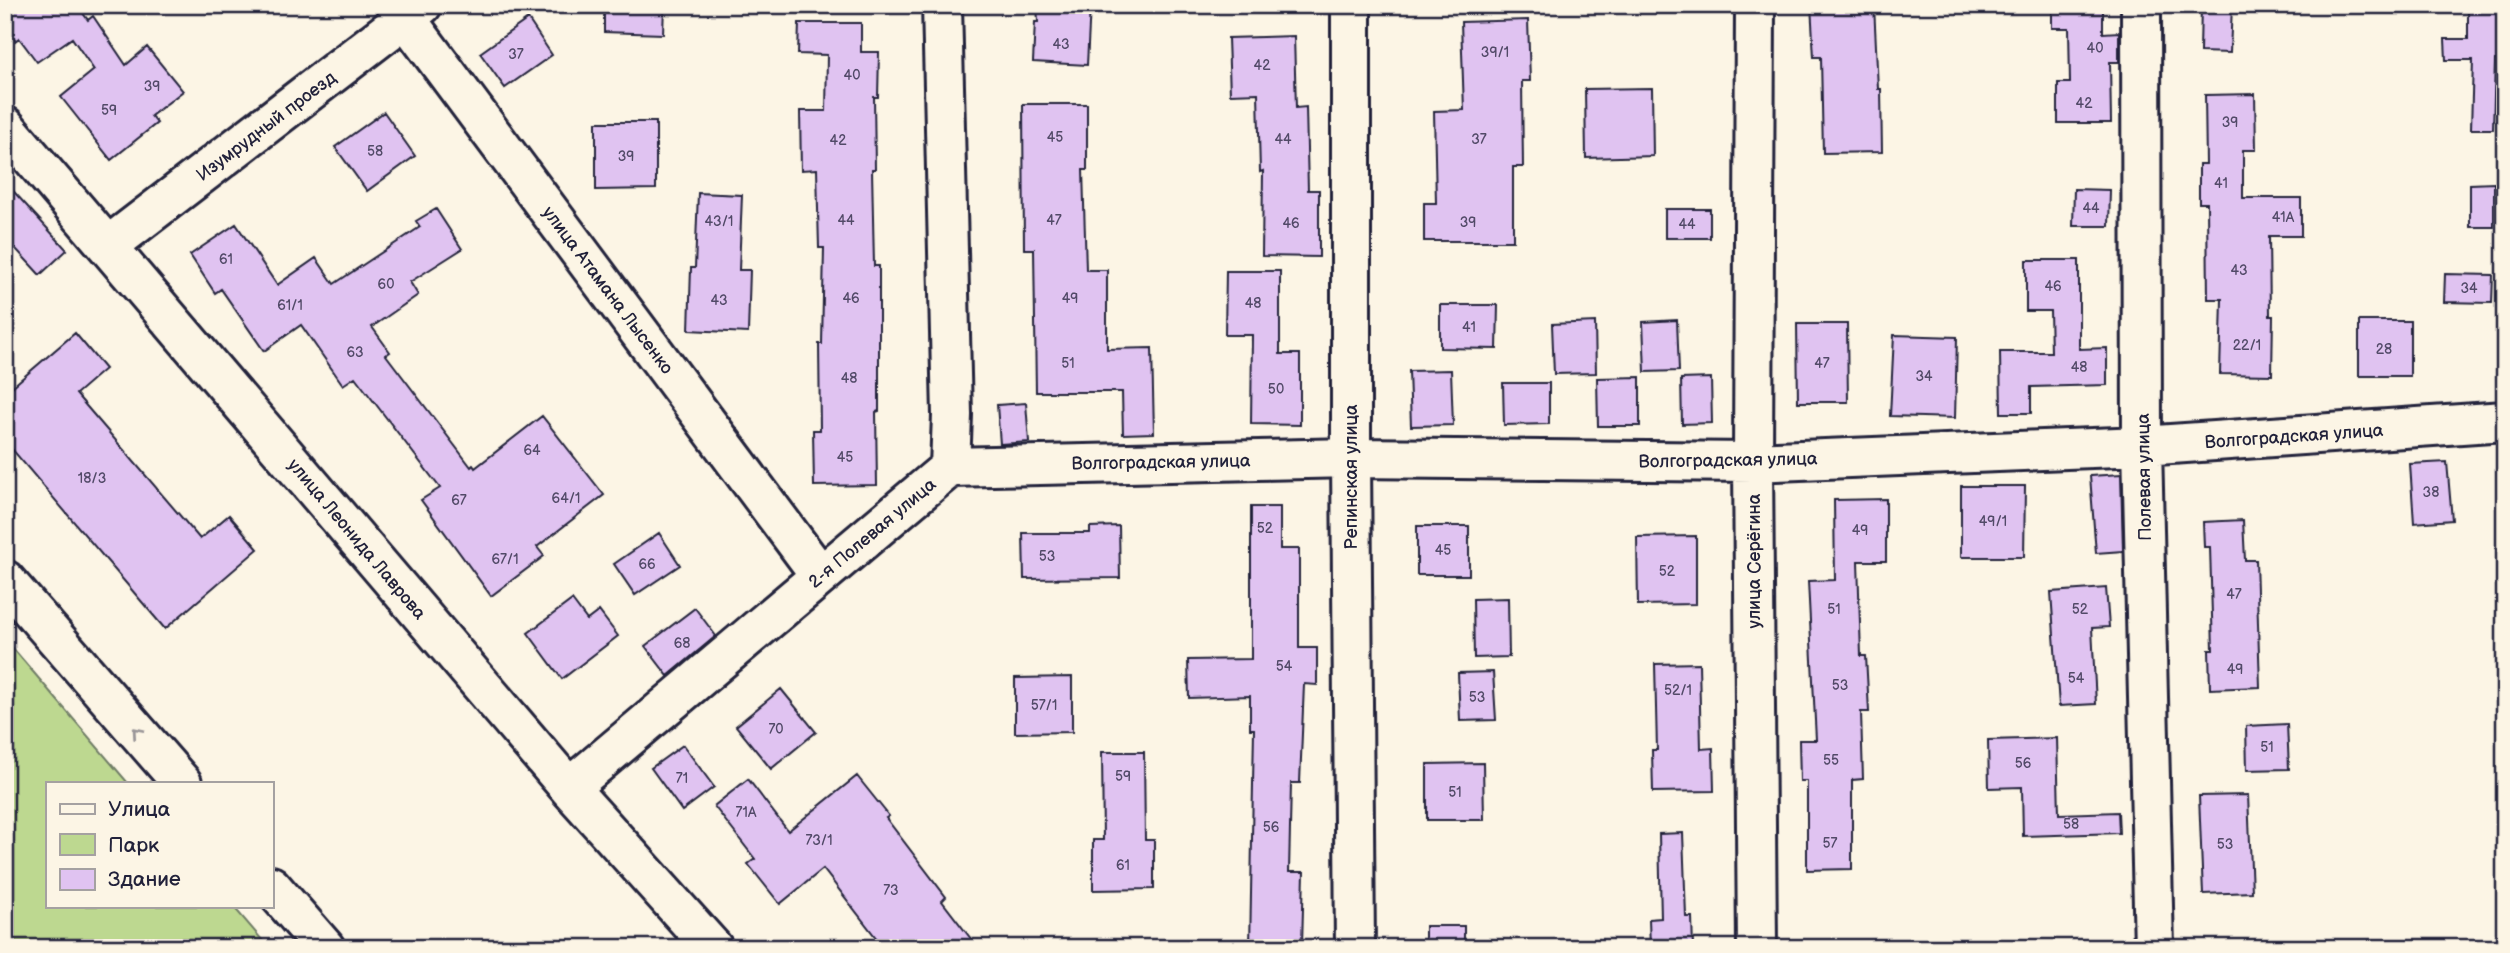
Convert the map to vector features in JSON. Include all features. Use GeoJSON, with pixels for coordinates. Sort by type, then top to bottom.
{"type":"FeatureCollection","features":[{"type":"Feature","properties":{"kind":"street","name":"2-я Полевая улица"},"geometry":{"type":"LineString","coordinates":[[569,788],[950,467],[952,415],[943,5]]}},
{"type":"Feature","properties":{"kind":"street","name":"Репинская улица"},"geometry":{"type":"LineString","coordinates":[[1351,5],[1355,948]]}},
{"type":"Feature","properties":{"kind":"street","name":"улица Серёгина"},"geometry":{"type":"LineString","coordinates":[[1755,5],[1757,948]]}},
{"type":"Feature","properties":{"kind":"street","name":"Полевая улица"},"geometry":{"type":"LineString","coordinates":[[2141,5],[2143,446],[2154,948]]}},
{"type":"Feature","properties":{"kind":"street","name":"Изумрудный проезд"},"geometry":{"type":"LineString","coordinates":[[108,246],[408,10]]}},
{"type":"Feature","properties":{"kind":"street","name":"улица Атамана Лысенко"},"geometry":{"type":"LineString","coordinates":[[408,10],[820,575]]}},
{"type":"Feature","properties":{"kind":"street","name":"улица Леонида Лаврова"},"geometry":{"type":"LineString","coordinates":[[5,126],[569,788],[713,948]]}},
{"type":"Feature","properties":{"kind":"street","name":"Волгоградская улица"},"geometry":{"type":"LineString","coordinates":[[950,467],[1351,458],[1754,462],[2143,446],[2505,421]]}},
{"type":"Feature","properties":{"kind":"street"},"geometry":{"type":"LineString","coordinates":[[5,579],[181,782]]}},
{"type":"Feature","properties":{"kind":"street"},"geometry":{"type":"LineString","coordinates":[[273,888],[325,948]]}},
{"type":"Feature","properties":{"kind":"green space"},"geometry":{"type":"Polygon","coordinates":[[[5,639],[127,782],[46,782],[46,908],[235,908],[269,948],[5,948],[5,639]]]}},
{"type":"Feature","properties":{"kind":"building"},"geometry":{"type":"Polygon","coordinates":[[[22,5],[77,5],[88,20],[93,16],[126,65],[147,47],[183,91],[151,116],[157,123],[111,160],[61,97],[94,70],[72,38],[37,62],[19,38],[15,41],[5,27],[5,17],[22,5]]]}},
{"type":"Feature","properties":{"kind":"building"},"geometry":{"type":"Polygon","coordinates":[[[604,5],[664,5],[663,34],[604,32],[604,5]]]}},
{"type":"Feature","properties":{"kind":"building"},"geometry":{"type":"Polygon","coordinates":[[[1037,5],[1090,5],[1087,65],[1033,62],[1035,22],[1038,22],[1037,5]]]}},
{"type":"Feature","properties":{"kind":"building"},"geometry":{"type":"Polygon","coordinates":[[[1811,5],[1874,5],[1878,89],[1881,89],[1882,152],[1823,153],[1821,57],[1814,57],[1811,5]]]}},
{"type":"Feature","properties":{"kind":"building"},"geometry":{"type":"Polygon","coordinates":[[[2052,5],[2103,5],[2103,33],[2119,32],[2119,62],[2110,62],[2111,123],[2058,123],[2058,83],[2070,83],[2069,28],[2052,28],[2052,5]]]}},
{"type":"Feature","properties":{"kind":"building"},"geometry":{"type":"Polygon","coordinates":[[[2201,5],[2232,5],[2230,53],[2200,52],[2201,5]]]}},
{"type":"Feature","properties":{"kind":"building"},"geometry":{"type":"Polygon","coordinates":[[[2468,5],[2499,5],[2499,39],[2505,39],[2505,60],[2495,60],[2493,129],[2471,129],[2473,60],[2446,60],[2445,39],[2468,39],[2468,5]]]}},
{"type":"Feature","properties":{"kind":"building"},"geometry":{"type":"Polygon","coordinates":[[[528,19],[552,55],[505,88],[480,53],[528,19]]]}},
{"type":"Feature","properties":{"kind":"building"},"geometry":{"type":"Polygon","coordinates":[[[1528,20],[1530,81],[1522,81],[1523,167],[1513,167],[1513,241],[1424,241],[1424,203],[1436,203],[1434,111],[1464,110],[1461,22],[1528,20]]]}},
{"type":"Feature","properties":{"kind":"building"},"geometry":{"type":"Polygon","coordinates":[[[799,23],[861,23],[861,52],[879,52],[878,97],[874,97],[875,169],[872,169],[874,266],[879,266],[877,485],[814,486],[813,430],[820,430],[819,344],[822,344],[824,248],[819,248],[817,169],[801,170],[800,111],[826,111],[827,55],[798,54],[799,23]]]}},
{"type":"Feature","properties":{"kind":"building"},"geometry":{"type":"Polygon","coordinates":[[[1294,36],[1296,108],[1306,107],[1308,190],[1319,190],[1319,257],[1262,256],[1263,171],[1260,172],[1258,93],[1230,94],[1228,38],[1294,36]]]}},
{"type":"Feature","properties":{"kind":"building"},"geometry":{"type":"Polygon","coordinates":[[[1652,88],[1653,156],[1586,158],[1585,89],[1652,88]]]}},
{"type":"Feature","properties":{"kind":"building"},"geometry":{"type":"Polygon","coordinates":[[[2255,94],[2256,150],[2243,150],[2243,198],[2301,198],[2301,236],[2269,236],[2270,316],[2273,316],[2272,375],[2220,374],[2222,299],[2208,299],[2207,203],[2199,203],[2199,164],[2206,164],[2205,95],[2255,94]]]}},
{"type":"Feature","properties":{"kind":"building"},"geometry":{"type":"Polygon","coordinates":[[[1023,104],[1087,104],[1087,170],[1083,170],[1086,270],[1107,270],[1107,349],[1152,348],[1154,433],[1123,434],[1122,392],[1036,392],[1034,249],[1024,249],[1023,104]]]}},
{"type":"Feature","properties":{"kind":"building"},"geometry":{"type":"Polygon","coordinates":[[[384,112],[415,156],[367,191],[335,147],[384,112]]]}},
{"type":"Feature","properties":{"kind":"building"},"geometry":{"type":"Polygon","coordinates":[[[596,122],[656,122],[656,189],[596,190],[596,122]]]}},
{"type":"Feature","properties":{"kind":"building"},"geometry":{"type":"Polygon","coordinates":[[[5,182],[67,250],[40,275],[5,237],[5,182]]]}},
{"type":"Feature","properties":{"kind":"building"},"geometry":{"type":"Polygon","coordinates":[[[2494,183],[2494,227],[2470,227],[2470,184],[2494,183]]]}},
{"type":"Feature","properties":{"kind":"building"},"geometry":{"type":"Polygon","coordinates":[[[2074,189],[2110,190],[2109,226],[2073,226],[2074,189]]]}},
{"type":"Feature","properties":{"kind":"building"},"geometry":{"type":"Polygon","coordinates":[[[698,193],[742,195],[739,270],[750,270],[748,333],[689,330],[698,193]]]}},
{"type":"Feature","properties":{"kind":"building"},"geometry":{"type":"Polygon","coordinates":[[[436,209],[462,249],[410,282],[418,295],[372,327],[390,352],[386,355],[471,467],[473,465],[475,468],[542,416],[604,495],[537,547],[544,556],[491,596],[421,500],[440,488],[355,377],[343,385],[301,325],[264,351],[221,289],[215,293],[190,255],[236,224],[277,285],[316,258],[334,284],[420,227],[416,221],[436,209]]]}},
{"type":"Feature","properties":{"kind":"building"},"geometry":{"type":"Polygon","coordinates":[[[1665,209],[1710,209],[1710,238],[1665,238],[1665,209]]]}},
{"type":"Feature","properties":{"kind":"building"},"geometry":{"type":"Polygon","coordinates":[[[2026,260],[2079,260],[2079,349],[2107,348],[2107,385],[2031,387],[2031,413],[2001,413],[2000,352],[2051,352],[2050,311],[2026,311],[2026,260]]]}},
{"type":"Feature","properties":{"kind":"building"},"geometry":{"type":"Polygon","coordinates":[[[1226,271],[1280,271],[1280,354],[1300,354],[1300,425],[1251,424],[1252,335],[1225,335],[1226,271]]]}},
{"type":"Feature","properties":{"kind":"building"},"geometry":{"type":"Polygon","coordinates":[[[2445,274],[2493,275],[2492,303],[2444,302],[2445,274]]]}},
{"type":"Feature","properties":{"kind":"building"},"geometry":{"type":"Polygon","coordinates":[[[1440,305],[1498,305],[1497,349],[1440,348],[1440,305]]]}},
{"type":"Feature","properties":{"kind":"building"},"geometry":{"type":"Polygon","coordinates":[[[1677,320],[1679,371],[1645,372],[1643,322],[1677,320]]]}},
{"type":"Feature","properties":{"kind":"building"},"geometry":{"type":"Polygon","coordinates":[[[2359,321],[2410,321],[2410,376],[2359,376],[2359,321]]]}},
{"type":"Feature","properties":{"kind":"building"},"geometry":{"type":"Polygon","coordinates":[[[1595,322],[1596,373],[1554,374],[1552,324],[1595,322]]]}},
{"type":"Feature","properties":{"kind":"building"},"geometry":{"type":"Polygon","coordinates":[[[1797,324],[1847,324],[1848,402],[1798,402],[1797,324]]]}},
{"type":"Feature","properties":{"kind":"building"},"geometry":{"type":"Polygon","coordinates":[[[75,333],[105,369],[76,394],[200,539],[229,515],[258,549],[165,629],[5,441],[5,393],[75,333]]]}},
{"type":"Feature","properties":{"kind":"building"},"geometry":{"type":"Polygon","coordinates":[[[1894,335],[1957,337],[1955,418],[1890,416],[1894,335]]]}},
{"type":"Feature","properties":{"kind":"building"},"geometry":{"type":"Polygon","coordinates":[[[1451,370],[1453,425],[1411,426],[1409,371],[1451,370]]]}},
{"type":"Feature","properties":{"kind":"building"},"geometry":{"type":"Polygon","coordinates":[[[1640,377],[1640,426],[1598,426],[1597,378],[1640,377]]]}},
{"type":"Feature","properties":{"kind":"building"},"geometry":{"type":"Polygon","coordinates":[[[1711,378],[1712,423],[1682,424],[1681,379],[1711,378]]]}},
{"type":"Feature","properties":{"kind":"building"},"geometry":{"type":"Polygon","coordinates":[[[1503,383],[1549,383],[1549,424],[1504,425],[1503,383]]]}},
{"type":"Feature","properties":{"kind":"building"},"geometry":{"type":"Polygon","coordinates":[[[1026,403],[1029,442],[1000,444],[997,405],[1026,403]]]}},
{"type":"Feature","properties":{"kind":"building"},"geometry":{"type":"Polygon","coordinates":[[[2447,462],[2452,520],[2414,523],[2410,464],[2447,462]]]}},
{"type":"Feature","properties":{"kind":"building"},"geometry":{"type":"Polygon","coordinates":[[[2121,474],[2123,551],[2096,553],[2090,476],[2121,474]]]}},
{"type":"Feature","properties":{"kind":"building"},"geometry":{"type":"Polygon","coordinates":[[[1961,486],[2025,486],[2024,557],[1961,557],[1961,486]]]}},
{"type":"Feature","properties":{"kind":"building"},"geometry":{"type":"Polygon","coordinates":[[[1886,499],[1886,561],[1858,561],[1861,656],[1866,656],[1869,712],[1861,712],[1863,779],[1852,780],[1852,869],[1807,870],[1807,781],[1800,781],[1799,740],[1816,740],[1808,581],[1835,580],[1834,500],[1886,499]]]}},
{"type":"Feature","properties":{"kind":"building"},"geometry":{"type":"Polygon","coordinates":[[[1251,507],[1280,507],[1280,549],[1299,549],[1299,648],[1317,648],[1317,685],[1304,684],[1300,783],[1291,783],[1289,872],[1304,872],[1302,945],[1283,944],[1283,948],[1250,948],[1254,729],[1250,729],[1250,696],[1189,698],[1188,660],[1251,659],[1251,507]]]}},
{"type":"Feature","properties":{"kind":"building"},"geometry":{"type":"Polygon","coordinates":[[[2243,520],[2245,560],[2256,560],[2260,687],[2210,689],[2209,650],[2213,650],[2210,547],[2204,547],[2203,522],[2243,520]]]}},
{"type":"Feature","properties":{"kind":"building"},"geometry":{"type":"Polygon","coordinates":[[[1119,526],[1120,578],[1024,579],[1023,533],[1090,533],[1090,527],[1119,526]]]}},
{"type":"Feature","properties":{"kind":"building"},"geometry":{"type":"Polygon","coordinates":[[[1417,526],[1469,526],[1469,575],[1417,575],[1417,526]]]}},
{"type":"Feature","properties":{"kind":"building"},"geometry":{"type":"Polygon","coordinates":[[[659,533],[680,565],[635,595],[614,564],[659,533]]]}},
{"type":"Feature","properties":{"kind":"building"},"geometry":{"type":"Polygon","coordinates":[[[1696,536],[1696,604],[1638,605],[1637,537],[1696,536]]]}},
{"type":"Feature","properties":{"kind":"building"},"geometry":{"type":"Polygon","coordinates":[[[2106,588],[2109,627],[2092,628],[2096,704],[2059,706],[2051,592],[2106,588]]]}},
{"type":"Feature","properties":{"kind":"building"},"geometry":{"type":"Polygon","coordinates":[[[1508,598],[1509,657],[1474,658],[1473,599],[1508,598]]]}},
{"type":"Feature","properties":{"kind":"building"},"geometry":{"type":"Polygon","coordinates":[[[572,600],[587,620],[599,611],[618,636],[562,679],[528,633],[572,600]]]}},
{"type":"Feature","properties":{"kind":"building"},"geometry":{"type":"Polygon","coordinates":[[[695,608],[716,636],[668,676],[645,646],[695,608]]]}},
{"type":"Feature","properties":{"kind":"building"},"geometry":{"type":"Polygon","coordinates":[[[1699,663],[1701,749],[1713,748],[1714,791],[1653,792],[1652,750],[1657,750],[1655,664],[1699,663]]]}},
{"type":"Feature","properties":{"kind":"building"},"geometry":{"type":"Polygon","coordinates":[[[1493,672],[1496,720],[1460,721],[1458,673],[1493,672]]]}},
{"type":"Feature","properties":{"kind":"building"},"geometry":{"type":"Polygon","coordinates":[[[1072,677],[1072,732],[1015,733],[1015,678],[1072,677]]]}},
{"type":"Feature","properties":{"kind":"building"},"geometry":{"type":"Polygon","coordinates":[[[781,689],[816,732],[771,769],[736,726],[781,689]]]}},
{"type":"Feature","properties":{"kind":"building"},"geometry":{"type":"Polygon","coordinates":[[[2287,724],[2289,769],[2247,770],[2246,726],[2287,724]]]}},
{"type":"Feature","properties":{"kind":"building"},"geometry":{"type":"Polygon","coordinates":[[[2057,738],[2059,814],[2118,812],[2119,833],[2023,836],[2022,787],[1989,788],[1988,740],[2057,738]]]}},
{"type":"Feature","properties":{"kind":"building"},"geometry":{"type":"Polygon","coordinates":[[[683,745],[714,787],[682,811],[651,768],[683,745]]]}},
{"type":"Feature","properties":{"kind":"building"},"geometry":{"type":"Polygon","coordinates":[[[1102,752],[1144,752],[1145,840],[1154,840],[1154,889],[1093,890],[1093,840],[1103,840],[1102,752]]]}},
{"type":"Feature","properties":{"kind":"building"},"geometry":{"type":"Polygon","coordinates":[[[1483,763],[1484,820],[1427,820],[1427,764],[1483,763]]]}},
{"type":"Feature","properties":{"kind":"building"},"geometry":{"type":"Polygon","coordinates":[[[857,776],[946,897],[942,901],[978,948],[884,948],[823,869],[780,904],[748,864],[755,859],[714,806],[748,779],[788,831],[857,776]]]}},
{"type":"Feature","properties":{"kind":"building"},"geometry":{"type":"Polygon","coordinates":[[[2248,795],[2252,892],[2203,894],[2199,796],[2248,795]]]}},
{"type":"Feature","properties":{"kind":"building"},"geometry":{"type":"Polygon","coordinates":[[[1683,833],[1686,917],[1692,917],[1693,948],[1650,948],[1649,919],[1661,918],[1659,834],[1683,833]]]}},
{"type":"Feature","properties":{"kind":"building"},"geometry":{"type":"Polygon","coordinates":[[[1425,926],[1464,926],[1464,948],[1425,948],[1425,926]]]}}]}
